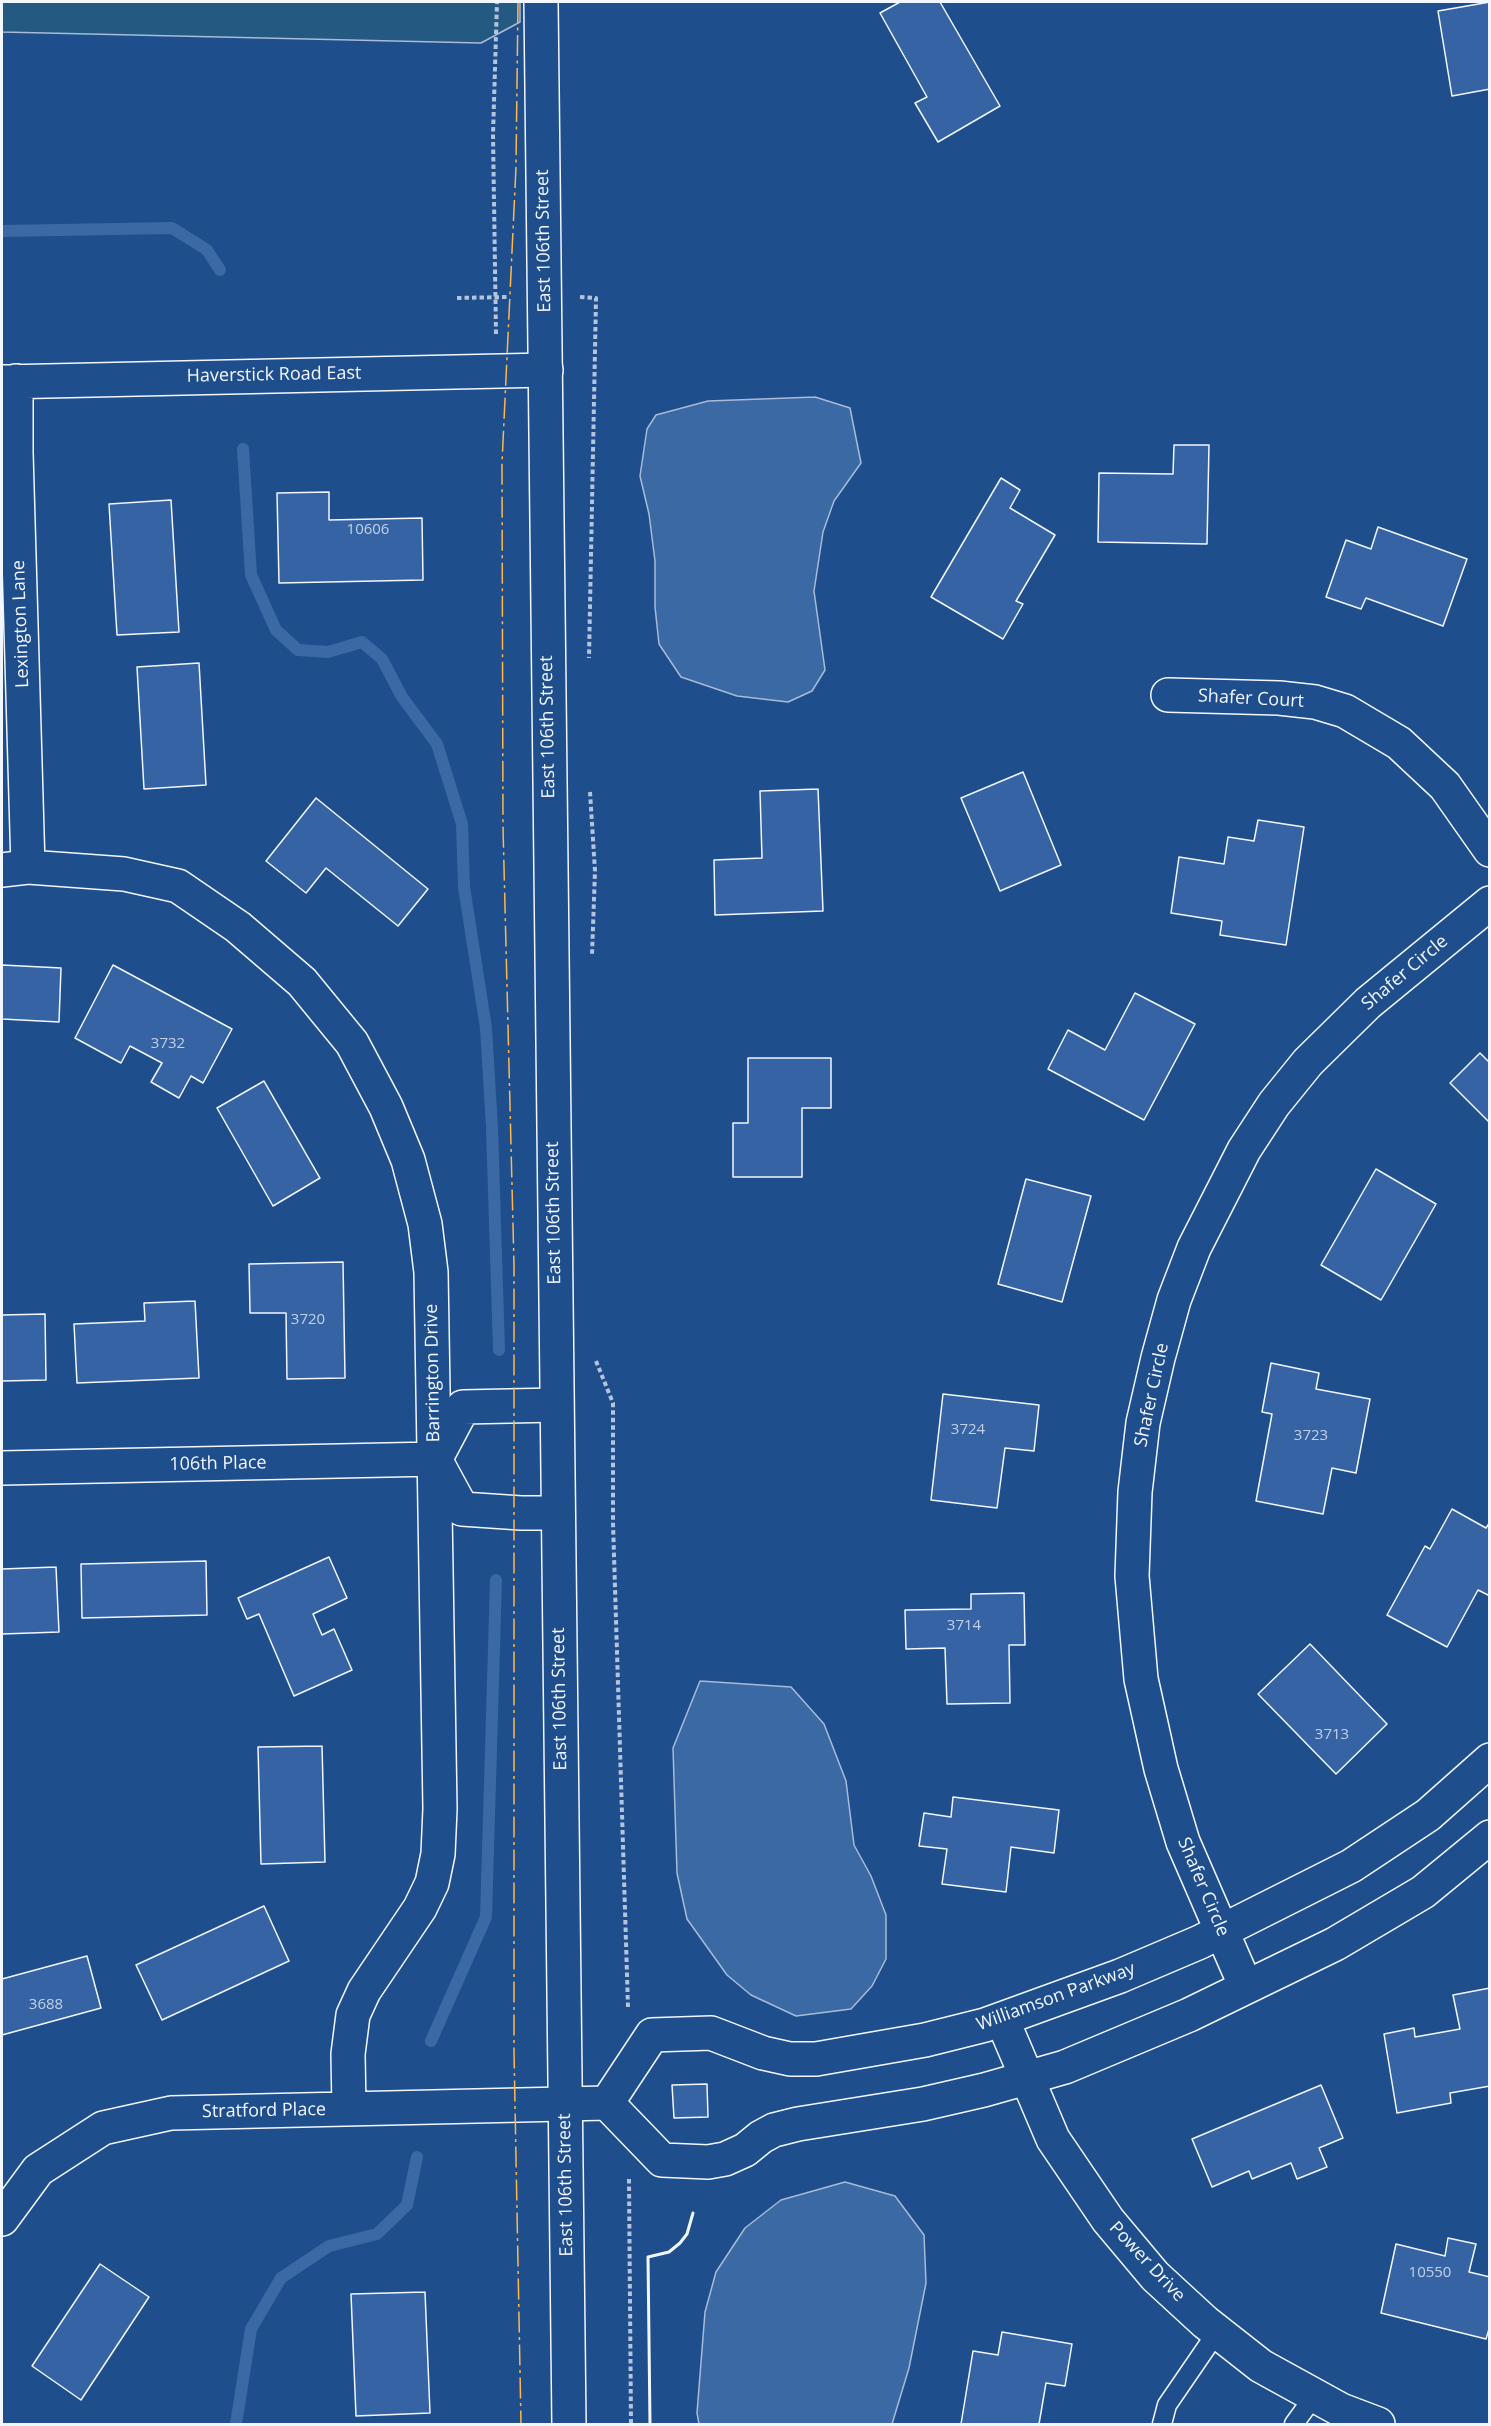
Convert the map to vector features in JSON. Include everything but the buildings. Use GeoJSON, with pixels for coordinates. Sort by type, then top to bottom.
{"type":"FeatureCollection","features":[{"type":"Feature","properties":{"kind":"street","name":"East 106th Street"},"geometry":{"type":"LineString","coordinates":[[541,2],[569,2424]]}},
{"type":"Feature","properties":{"kind":"street","name":"Haverstick Road East"},"geometry":{"type":"LineString","coordinates":[[9,382],[546,370]]}},
{"type":"Feature","properties":{"kind":"street","name":"Lexington Lane"},"geometry":{"type":"LineString","coordinates":[[9,382],[16,453],[14,868]]}},
{"type":"Feature","properties":{"kind":"street","name":"Shafer Court"},"geometry":{"type":"LineString","coordinates":[[1168,695],[1278,698],[1316,702],[1345,711],[1399,742],[1445,786],[1490,850]]}},
{"type":"Feature","properties":{"kind":"street","name":"Barrington Drive"},"geometry":{"type":"LineString","coordinates":[[14,868],[124,874],[178,886],[238,927],[302,982],[352,1043],[386,1107],[408,1160],[425,1224],[431,1272],[440,1809],[438,1854],[432,1883],[420,1908],[364,1991],[353,2015],[348,2054],[349,2109]]}},
{"type":"Feature","properties":{"kind":"street","name":"Shafer Circle"},"geometry":{"type":"LineString","coordinates":[[1246,1988],[1183,1842],[1147,1713],[1137,1648],[1132,1576],[1135,1492],[1143,1423],[1174,1300],[1194,1248],[1239,1159],[1274,1104],[1308,1062],[1368,1003],[1490,903]]}},
{"type":"Feature","properties":{"kind":"street"},"geometry":{"type":"LineString","coordinates":[[556,1405],[463,1407],[435,1459],[462,1509],[521,1514],[558,1513]]}},
{"type":"Feature","properties":{"kind":"street","name":"106th Place"},"geometry":{"type":"LineString","coordinates":[[2,1468],[435,1459]]}},
{"type":"Feature","properties":{"kind":"street","name":"Williamson Parkway"},"geometry":{"type":"LineString","coordinates":[[618,2114],[652,2035],[711,2033],[763,2053],[790,2059],[816,2060],[925,2040],[1002,2019],[1119,1976],[1221,1932],[1351,1866],[1428,1815],[1490,1760]]}},
{"type":"Feature","properties":{"kind":"street"},"geometry":{"type":"LineString","coordinates":[[565,2104],[618,2114],[662,2160],[708,2162],[735,2155],[774,2130],[984,2091],[1065,2067],[1189,2015],[1335,1944],[1423,1892],[1490,1837]]}},
{"type":"Feature","properties":{"kind":"street","name":"Power Drive"},"geometry":{"type":"LineString","coordinates":[[1002,2019],[1053,2139],[1108,2220],[1155,2276],[1217,2332],[1262,2366],[1341,2410],[1378,2424]]}},
{"type":"Feature","properties":{"kind":"street","name":"Stratford Place"},"geometry":{"type":"LineString","coordinates":[[2,2219],[38,2170],[103,2128],[171,2113],[565,2104]]}},
{"type":"Feature","properties":{"kind":"lane"},"geometry":{"type":"LineString","coordinates":[[1162,2424],[1167,2405],[1217,2332]]}},
{"type":"Feature","properties":{"kind":"lane"},"geometry":{"type":"LineString","coordinates":[[1294,2424],[1315,2395]]}},
{"type":"Feature","properties":{"kind":"path"},"geometry":{"type":"LineString","coordinates":[[497,2],[493,135],[497,371]]}},
{"type":"Feature","properties":{"kind":"path"},"geometry":{"type":"LineString","coordinates":[[457,298],[596,298],[588,667]]}},
{"type":"Feature","properties":{"kind":"path"},"geometry":{"type":"LineString","coordinates":[[590,787],[595,871],[592,963]]}},
{"type":"Feature","properties":{"kind":"path"},"geometry":{"type":"LineString","coordinates":[[594,1355],[613,1403],[613,1523],[628,2014]]}},
{"type":"Feature","properties":{"kind":"path"},"geometry":{"type":"LineString","coordinates":[[618,2114],[631,2424]]}},
{"type":"Feature","properties":{"kind":"shaded area"},"geometry":{"type":"Polygon","coordinates":[[[2,2],[520,2],[520,22],[481,43],[2,32],[2,2]]]}},
{"type":"Feature","properties":{"kind":"shaded area"},"geometry":{"type":"Polygon","coordinates":[[[815,397],[850,408],[861,463],[834,501],[823,532],[814,591],[825,670],[812,691],[788,702],[737,696],[681,677],[659,644],[655,607],[655,561],[649,514],[640,476],[647,429],[656,415],[708,401],[815,397]]]}},
{"type":"Feature","properties":{"kind":"shaded area"},"geometry":{"type":"Polygon","coordinates":[[[700,1681],[791,1687],[824,1724],[846,1781],[854,1845],[871,1876],[886,1915],[886,1959],[872,1986],[851,2009],[796,2016],[751,1995],[727,1975],[687,1919],[677,1873],[673,1748],[700,1681]]]}},
{"type":"Feature","properties":{"kind":"shaded area"},"geometry":{"type":"Polygon","coordinates":[[[845,2182],[895,2196],[924,2235],[926,2283],[909,2368],[892,2424],[699,2424],[697,2413],[705,2312],[716,2272],[745,2228],[781,2200],[845,2182]]]}},
{"type":"Feature","properties":{"kind":"waterway"},"geometry":{"type":"LineString","coordinates":[[2,231],[172,228],[207,250],[220,270]]}},
{"type":"Feature","properties":{"kind":"waterway"},"geometry":{"type":"LineString","coordinates":[[243,449],[251,575],[276,630],[298,650],[328,652],[362,642],[382,659],[402,697],[437,744],[462,824],[464,887],[486,1028],[492,1128],[499,1350]]}},
{"type":"Feature","properties":{"kind":"waterway"},"geometry":{"type":"LineString","coordinates":[[431,2041],[486,1917],[496,1580]]}},
{"type":"Feature","properties":{"kind":"waterway"},"geometry":{"type":"LineString","coordinates":[[236,2424],[251,2329],[281,2278],[329,2246],[377,2234],[407,2205],[417,2157]]}},
{"type":"Feature","properties":{"kind":"wall"},"geometry":{"type":"LineString","coordinates":[[650,2424],[648,2257],[669,2252],[680,2243],[687,2234],[693,2213]]}},
{"type":"Feature","properties":{"kind":"power"},"geometry":{"type":"LineString","coordinates":[[518,2],[516,167],[502,463],[503,827],[514,1265],[514,2051],[521,2424]]}}]}
